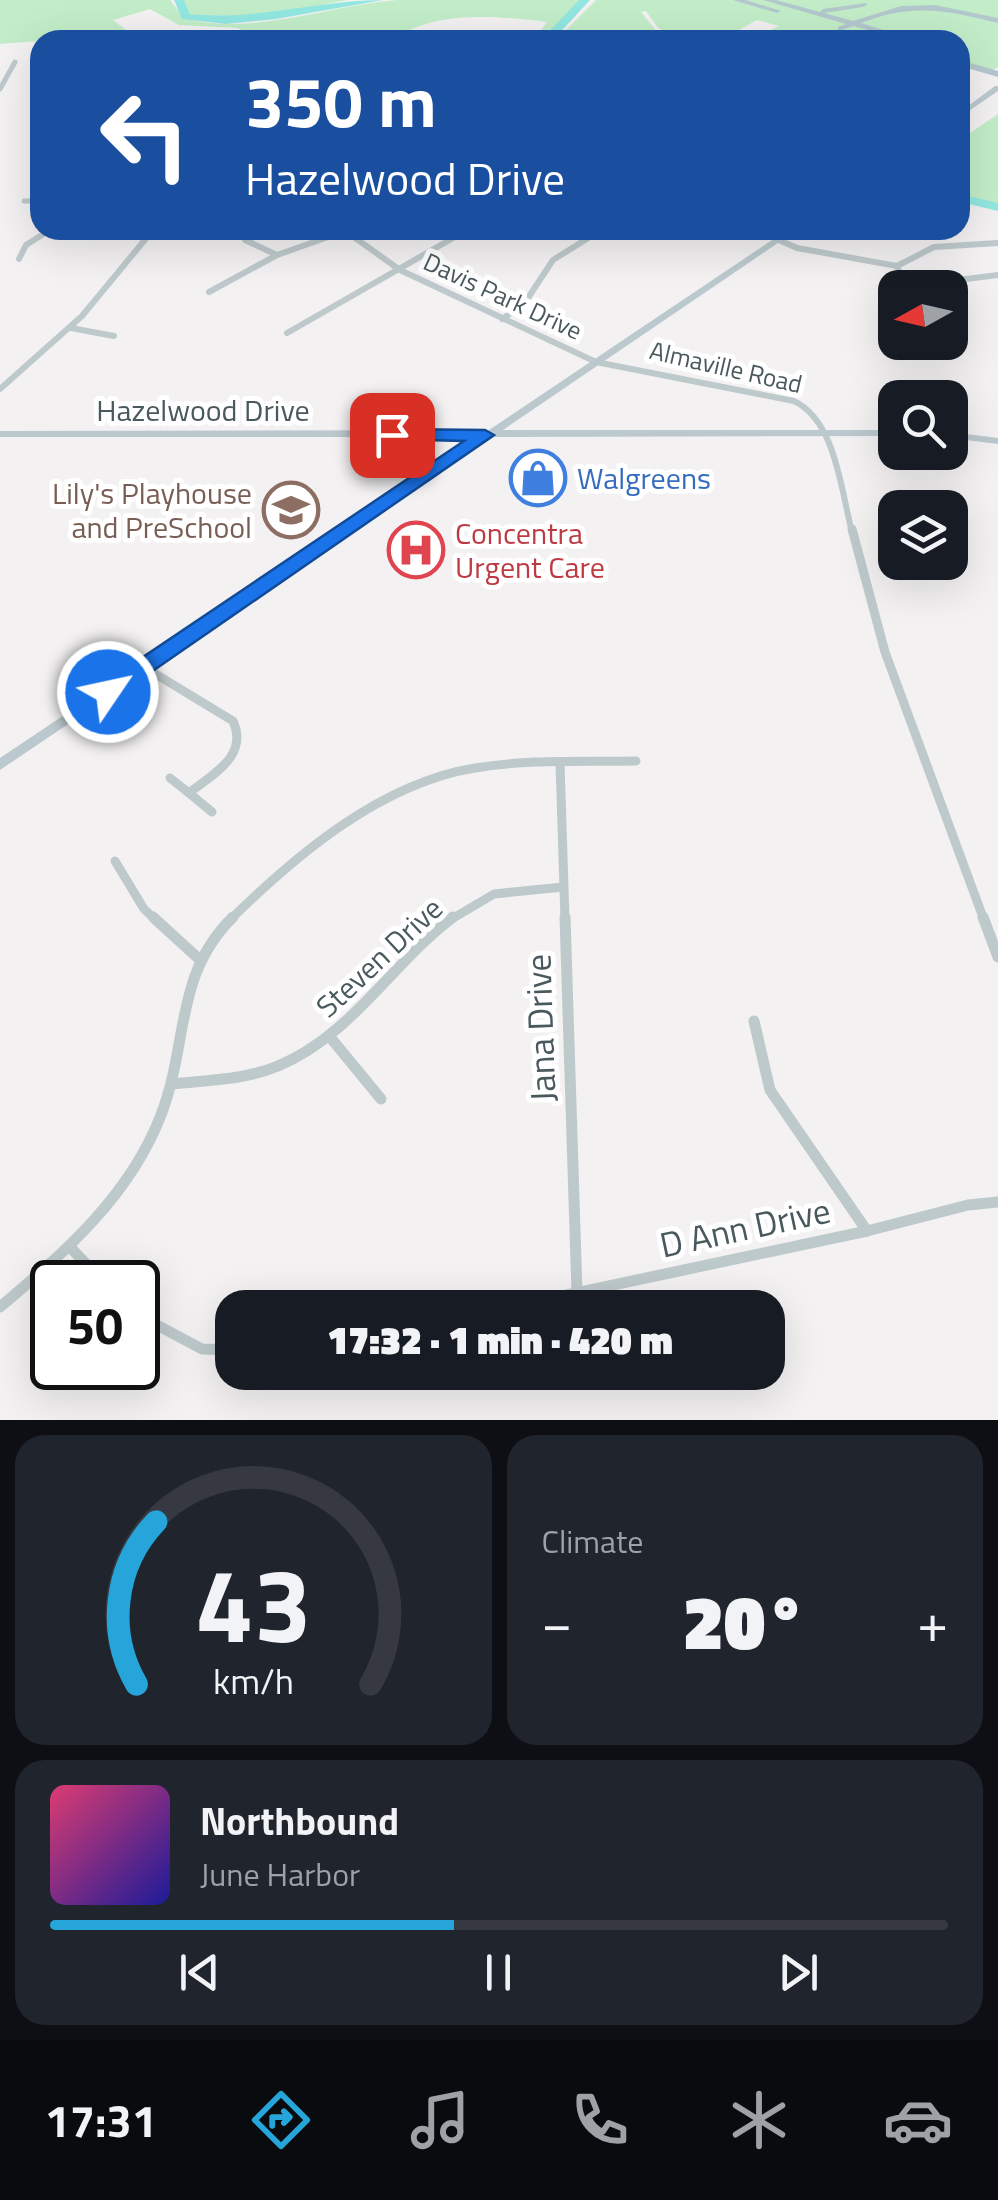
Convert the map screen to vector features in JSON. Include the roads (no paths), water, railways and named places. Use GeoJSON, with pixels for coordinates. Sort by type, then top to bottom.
{"type":"FeatureCollection","features":[{"type":"Feature","properties":{"kind":"main road"},"geometry":{"type":"LineString","coordinates":[[737,0],[866,30]]}},
{"type":"Feature","properties":{"kind":"main road"},"geometry":{"type":"LineString","coordinates":[[767,0],[854,30]]}},
{"type":"Feature","properties":{"kind":"main road"},"geometry":{"type":"LineString","coordinates":[[841,25],[876,0]]}},
{"type":"Feature","properties":{"kind":"main road"},"geometry":{"type":"LineString","coordinates":[[943,0],[998,18]]}},
{"type":"Feature","properties":{"kind":"main road"},"geometry":{"type":"LineString","coordinates":[[799,9],[865,9],[918,2],[998,18]]}},
{"type":"Feature","properties":{"kind":"main road"},"geometry":{"type":"LineString","coordinates":[[865,9],[866,19],[885,30]]}},
{"type":"Feature","properties":{"kind":"main road"},"geometry":{"type":"LineString","coordinates":[[970,58],[996,70]]}},
{"type":"Feature","properties":{"kind":"main road"},"geometry":{"type":"LineString","coordinates":[[970,65],[996,70]]}},
{"type":"Feature","properties":{"kind":"main road"},"geometry":{"type":"LineString","coordinates":[[970,108],[998,88]]}},
{"type":"Feature","properties":{"kind":"main road"},"geometry":{"type":"LineString","coordinates":[[0,765],[779,240]]}},
{"type":"Feature","properties":{"kind":"main road","name":"Almaville Road"},"geometry":{"type":"LineString","coordinates":[[826,432],[878,433]]}},
{"type":"Feature","properties":{"kind":"main road","name":"Hazelwood Drive"},"geometry":{"type":"LineString","coordinates":[[0,434],[826,432]]}},
{"type":"Feature","properties":{"kind":"main road"},"geometry":{"type":"LineString","coordinates":[[968,437],[998,441]]}},
{"type":"Feature","properties":{"kind":"street"},"geometry":{"type":"LineString","coordinates":[[0,88],[14,62]]}},
{"type":"Feature","properties":{"kind":"street"},"geometry":{"type":"LineString","coordinates":[[24,201],[30,201]]}},
{"type":"Feature","properties":{"kind":"street"},"geometry":{"type":"LineString","coordinates":[[19,259],[26,246],[35,240]]}},
{"type":"Feature","properties":{"kind":"street"},"geometry":{"type":"LineString","coordinates":[[0,389],[15,371],[71,328],[144,240]]}},
{"type":"Feature","properties":{"kind":"street"},"geometry":{"type":"LineString","coordinates":[[245,240],[277,255]]}},
{"type":"Feature","properties":{"kind":"street"},"geometry":{"type":"LineString","coordinates":[[210,292],[277,255],[318,240]]}},
{"type":"Feature","properties":{"kind":"street","name":"Davis Park Drive"},"geometry":{"type":"LineString","coordinates":[[359,240],[400,270],[596,362]]}},
{"type":"Feature","properties":{"kind":"street"},"geometry":{"type":"LineString","coordinates":[[288,333],[450,240]]}},
{"type":"Feature","properties":{"kind":"street"},"geometry":{"type":"LineString","coordinates":[[502,319],[524,304],[554,260],[585,240]]}},
{"type":"Feature","properties":{"kind":"street"},"geometry":{"type":"LineString","coordinates":[[779,240],[817,253],[897,266],[934,247],[998,243]]}},
{"type":"Feature","properties":{"kind":"street"},"geometry":{"type":"LineString","coordinates":[[897,266],[902,279],[926,284],[998,275]]}},
{"type":"Feature","properties":{"kind":"street"},"geometry":{"type":"LineString","coordinates":[[71,328],[114,336]]}},
{"type":"Feature","properties":{"kind":"street","name":"Almaville Road"},"geometry":{"type":"LineString","coordinates":[[596,362],[794,401],[809,408],[826,432]]}},
{"type":"Feature","properties":{"kind":"street"},"geometry":{"type":"LineString","coordinates":[[826,432],[885,652],[998,957]]}},
{"type":"Feature","properties":{"kind":"street"},"geometry":{"type":"LineString","coordinates":[[144,667],[233,720],[238,729],[236,752],[230,761],[189,792]]}},
{"type":"Feature","properties":{"kind":"street"},"geometry":{"type":"LineString","coordinates":[[0,1307],[71,1248],[137,1170],[172,1084],[199,958],[241,909],[385,798],[456,771],[560,762],[636,762]]}},
{"type":"Feature","properties":{"kind":"street","name":"Jana Drive"},"geometry":{"type":"LineString","coordinates":[[560,762],[577,1290]]}},
{"type":"Feature","properties":{"kind":"street"},"geometry":{"type":"LineString","coordinates":[[170,778],[212,812]]}},
{"type":"Feature","properties":{"kind":"street"},"geometry":{"type":"LineString","coordinates":[[115,861],[144,909],[199,958]]}},
{"type":"Feature","properties":{"kind":"street","name":"Steven Drive"},"geometry":{"type":"LineString","coordinates":[[172,1084],[222,1079],[279,1066],[330,1037],[450,920],[494,894],[563,887]]}},
{"type":"Feature","properties":{"kind":"street"},"geometry":{"type":"LineString","coordinates":[[754,1021],[770,1090],[867,1231]]}},
{"type":"Feature","properties":{"kind":"street"},"geometry":{"type":"LineString","coordinates":[[330,1037],[380,1099]]}},
{"type":"Feature","properties":{"kind":"street","name":"D Ann Drive"},"geometry":{"type":"LineString","coordinates":[[591,1290],[867,1231],[968,1205],[998,1202]]}},
{"type":"Feature","properties":{"kind":"street"},"geometry":{"type":"LineString","coordinates":[[71,1248],[82,1260]]}},
{"type":"Feature","properties":{"kind":"street"},"geometry":{"type":"LineString","coordinates":[[160,1327],[202,1349],[215,1349]]}},
{"type":"Feature","properties":{"kind":"waterway"},"geometry":{"type":"LineString","coordinates":[[179,0],[186,17],[226,21],[378,0]]}},
{"type":"Feature","properties":{"kind":"waterway"},"geometry":{"type":"LineString","coordinates":[[556,30],[585,0]]}},
{"type":"Feature","properties":{"kind":"waterway"},"geometry":{"type":"LineString","coordinates":[[970,200],[998,207]]}},
{"type":"Feature","properties":{"kind":"place","name":"Walgreens"},"geometry":{"type":"Point","coordinates":[538,478]}},
{"type":"Feature","properties":{"kind":"place","name":"Lily's Playhouse and PreSchool"},"geometry":{"type":"Point","coordinates":[291,510]}},
{"type":"Feature","properties":{"kind":"place","name":"Concentra Urgent Care"},"geometry":{"type":"Point","coordinates":[416,550]}}]}
